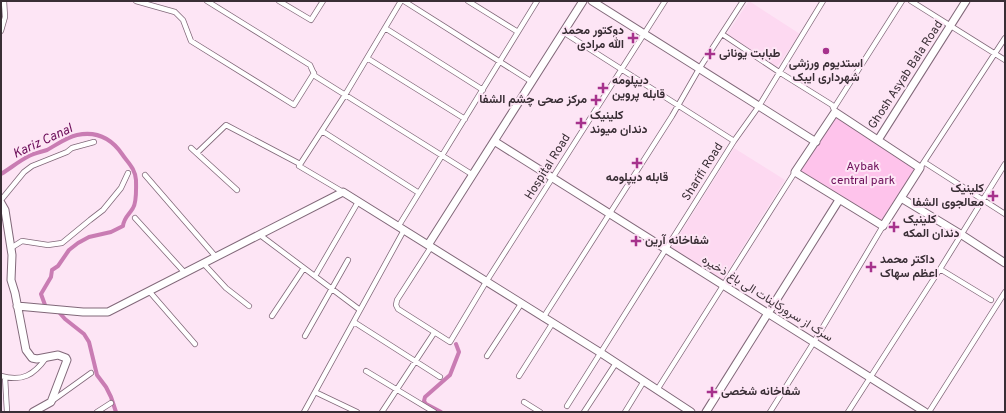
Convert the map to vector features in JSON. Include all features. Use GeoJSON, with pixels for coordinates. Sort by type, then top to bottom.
{"type":"FeatureCollection","features":[{"type":"Feature","properties":{"kind":"street"},"geometry":{"type":"LineString","coordinates":[[1,31],[5,17],[4,1]]}},
{"type":"Feature","properties":{"kind":"street"},"geometry":{"type":"LineString","coordinates":[[136,1],[175,12],[183,20],[191,41],[294,105],[314,73]]}},
{"type":"Feature","properties":{"kind":"street"},"geometry":{"type":"LineString","coordinates":[[157,7],[159,1]]}},
{"type":"Feature","properties":{"kind":"street"},"geometry":{"type":"LineString","coordinates":[[207,1],[310,65],[315,76],[473,175]]}},
{"type":"Feature","properties":{"kind":"street"},"geometry":{"type":"LineString","coordinates":[[279,1],[311,20],[323,1]]}},
{"type":"Feature","properties":{"kind":"street"},"geometry":{"type":"LineString","coordinates":[[300,164],[345,95],[401,1]]}},
{"type":"Feature","properties":{"kind":"street"},"geometry":{"type":"LineString","coordinates":[[404,1],[532,82]]}},
{"type":"Feature","properties":{"kind":"street"},"geometry":{"type":"LineString","coordinates":[[468,1],[518,32]]}},
{"type":"Feature","properties":{"kind":"street"},"geometry":{"type":"LineString","coordinates":[[382,412],[434,333],[398,309],[396,304],[397,300],[494,141],[583,1]]}},
{"type":"Feature","properties":{"kind":"street"},"geometry":{"type":"LineString","coordinates":[[592,1],[816,142]]}},
{"type":"Feature","properties":{"kind":"street","name":"Hospital Road"},"geometry":{"type":"LineString","coordinates":[[434,333],[451,342],[486,282],[664,1]]}},
{"type":"Feature","properties":{"kind":"street"},"geometry":{"type":"LineString","coordinates":[[543,318],[743,1]]}},
{"type":"Feature","properties":{"kind":"street","name":"Sharifi Road"},"geometry":{"type":"LineString","coordinates":[[567,406],[823,1]]}},
{"type":"Feature","properties":{"kind":"street"},"geometry":{"type":"LineString","coordinates":[[657,390],[795,172],[816,142],[834,110],[902,1]]}},
{"type":"Feature","properties":{"kind":"street"},"geometry":{"type":"LineString","coordinates":[[911,1],[1005,60]]}},
{"type":"Feature","properties":{"kind":"street","name":"Ghosh Asyab Bala Road"},"geometry":{"type":"LineString","coordinates":[[878,140],[966,1]]}},
{"type":"Feature","properties":{"kind":"street"},"geometry":{"type":"LineString","coordinates":[[304,412],[354,322],[419,193],[500,62],[534,2]]}},
{"type":"Feature","properties":{"kind":"street"},"geometry":{"type":"LineString","coordinates":[[385,28],[483,90]]}},
{"type":"Feature","properties":{"kind":"street"},"geometry":{"type":"LineString","coordinates":[[563,32],[734,141]]}},
{"type":"Feature","properties":{"kind":"street"},"geometry":{"type":"LineString","coordinates":[[722,34],[832,105],[834,110],[878,140],[1005,214]]}},
{"type":"Feature","properties":{"kind":"street"},"geometry":{"type":"LineString","coordinates":[[770,412],[814,342],[883,226],[1005,38]]}},
{"type":"Feature","properties":{"kind":"street"},"geometry":{"type":"LineString","coordinates":[[367,58],[465,119]]}},
{"type":"Feature","properties":{"kind":"street"},"geometry":{"type":"LineString","coordinates":[[197,153],[226,125],[300,164],[299,166],[601,353],[691,412]]}},
{"type":"Feature","properties":{"kind":"street"},"geometry":{"type":"LineString","coordinates":[[322,131],[419,193]]}},
{"type":"Feature","properties":{"kind":"street","name":"سرک از سرورکاینات الی باغ ذخیره"},"geometry":{"type":"LineString","coordinates":[[494,141],[926,412]]}},
{"type":"Feature","properties":{"kind":"street"},"geometry":{"type":"LineString","coordinates":[[1,200],[24,172],[32,166],[67,152],[72,148],[94,142]]}},
{"type":"Feature","properties":{"kind":"street"},"geometry":{"type":"LineString","coordinates":[[191,148],[237,190]]}},
{"type":"Feature","properties":{"kind":"street"},"geometry":{"type":"LineString","coordinates":[[848,412],[962,235],[1005,164]]}},
{"type":"Feature","properties":{"kind":"street"},"geometry":{"type":"LineString","coordinates":[[795,172],[883,226]]}},
{"type":"Feature","properties":{"kind":"street"},"geometry":{"type":"LineString","coordinates":[[11,248],[22,241],[48,245],[62,243],[103,210],[121,188],[128,173]]}},
{"type":"Feature","properties":{"kind":"street"},"geometry":{"type":"LineString","coordinates":[[145,175],[216,257]]}},
{"type":"Feature","properties":{"kind":"street"},"geometry":{"type":"LineString","coordinates":[[17,306],[83,312],[108,312],[343,192]]}},
{"type":"Feature","properties":{"kind":"street"},"geometry":{"type":"LineString","coordinates":[[901,198],[1005,263]]}},
{"type":"Feature","properties":{"kind":"street"},"geometry":{"type":"LineString","coordinates":[[706,412],[839,200]]}},
{"type":"Feature","properties":{"kind":"street"},"geometry":{"type":"LineString","coordinates":[[315,276],[358,202]]}},
{"type":"Feature","properties":{"kind":"street"},"geometry":{"type":"LineString","coordinates":[[1,203],[5,210],[12,255],[11,280],[26,350],[32,358],[46,358],[58,355],[66,358],[67,360],[51,402]]}},
{"type":"Feature","properties":{"kind":"street"},"geometry":{"type":"LineString","coordinates":[[135,218],[185,273]]}},
{"type":"Feature","properties":{"kind":"street"},"geometry":{"type":"LineString","coordinates":[[260,235],[360,310]]}},
{"type":"Feature","properties":{"kind":"street"},"geometry":{"type":"LineString","coordinates":[[305,336],[348,260]]}},
{"type":"Feature","properties":{"kind":"street"},"geometry":{"type":"LineString","coordinates":[[203,263],[226,288],[249,306]]}},
{"type":"Feature","properties":{"kind":"street"},"geometry":{"type":"LineString","coordinates":[[272,316],[304,268]]}},
{"type":"Feature","properties":{"kind":"street"},"geometry":{"type":"LineString","coordinates":[[940,269],[991,300]]}},
{"type":"Feature","properties":{"kind":"street"},"geometry":{"type":"LineString","coordinates":[[149,291],[195,344]]}},
{"type":"Feature","properties":{"kind":"street"},"geometry":{"type":"LineString","coordinates":[[929,412],[1005,292]]}},
{"type":"Feature","properties":{"kind":"street"},"geometry":{"type":"LineString","coordinates":[[487,356],[520,304]]}},
{"type":"Feature","properties":{"kind":"street"},"geometry":{"type":"LineString","coordinates":[[354,322],[440,377]]}},
{"type":"Feature","properties":{"kind":"street"},"geometry":{"type":"LineString","coordinates":[[519,376],[552,324]]}},
{"type":"Feature","properties":{"kind":"street"},"geometry":{"type":"LineString","coordinates":[[7,412],[3,376],[16,378],[26,376],[41,366],[46,358]]}},
{"type":"Feature","properties":{"kind":"street"},"geometry":{"type":"LineString","coordinates":[[584,412],[616,363]]}},
{"type":"Feature","properties":{"kind":"street"},"geometry":{"type":"LineString","coordinates":[[366,371],[434,412]]}},
{"type":"Feature","properties":{"kind":"street"},"geometry":{"type":"LineString","coordinates":[[33,412],[51,402],[91,373]]}},
{"type":"Feature","properties":{"kind":"street"},"geometry":{"type":"LineString","coordinates":[[625,412],[644,381]]}},
{"type":"Feature","properties":{"kind":"street"},"geometry":{"type":"LineString","coordinates":[[315,392],[357,412]]}},
{"type":"Feature","properties":{"kind":"street"},"geometry":{"type":"LineString","coordinates":[[97,412],[111,402]]}},
{"type":"Feature","properties":{"kind":"street"},"geometry":{"type":"LineString","coordinates":[[524,402],[540,412]]}},
{"type":"Feature","properties":{"kind":"shaded area"},"geometry":{"type":"Polygon","coordinates":[[[749,1],[800,34],[777,67],[727,34],[749,1]]]}},
{"type":"Feature","properties":{"kind":"shaded area"},"geometry":{"type":"Polygon","coordinates":[[[734,148],[785,180],[722,280],[671,248],[734,148]]]}},
{"type":"Feature","properties":{"kind":"green space","name":"Aybak central park"},"geometry":{"type":"Polygon","coordinates":[[[834,116],[917,169],[882,225],[799,172],[834,116]]]}},
{"type":"Feature","properties":{"kind":"waterway","name":"Kariz Canal"},"geometry":{"type":"LineString","coordinates":[[1,174],[29,156],[47,150],[69,137],[84,134],[97,135],[108,140],[118,148],[133,169],[136,180],[135,202],[133,208],[124,220],[123,226],[111,232],[89,237],[69,250],[58,266],[52,270],[51,277],[41,294],[45,305]]}},
{"type":"Feature","properties":{"kind":"waterway","name":"Kariz Canal"},"geometry":{"type":"LineString","coordinates":[[58,311],[65,319],[84,334],[89,342],[97,375],[106,387],[116,412]]}},
{"type":"Feature","properties":{"kind":"waterway"},"geometry":{"type":"LineString","coordinates":[[441,412],[426,404],[424,401],[425,397],[450,375],[459,352],[456,344]]}},
{"type":"Feature","properties":{"kind":"place","name":"دوکتور محمد الله مرادی"},"geometry":{"type":"Point","coordinates":[633,38]}},
{"type":"Feature","properties":{"kind":"place","name":"استدیوم ورزشی شهرداری ایبک"},"geometry":{"type":"Point","coordinates":[826,51]}},
{"type":"Feature","properties":{"kind":"place","name":"طبابت یونانی"},"geometry":{"type":"Point","coordinates":[710,54]}},
{"type":"Feature","properties":{"kind":"place","name":"دیپلومه قابله پروین"},"geometry":{"type":"Point","coordinates":[603,88]}},
{"type":"Feature","properties":{"kind":"place","name":"مرکز صحی چشم الشفا"},"geometry":{"type":"Point","coordinates":[596,100]}},
{"type":"Feature","properties":{"kind":"place","name":"کلینیک دندان میوند"},"geometry":{"type":"Point","coordinates":[581,123]}},
{"type":"Feature","properties":{"kind":"place","name":"قابله دیپلومه"},"geometry":{"type":"Point","coordinates":[637,163]}},
{"type":"Feature","properties":{"kind":"place","name":"کلینیک معالجوی الشفا"},"geometry":{"type":"Point","coordinates":[993,196]}},
{"type":"Feature","properties":{"kind":"place","name":"کلینیک دندان المکه"},"geometry":{"type":"Point","coordinates":[894,227]}},
{"type":"Feature","properties":{"kind":"place","name":"شفاخانه آرین"},"geometry":{"type":"Point","coordinates":[636,241]}},
{"type":"Feature","properties":{"kind":"place","name":"داکتر محمد اعظم سهاک"},"geometry":{"type":"Point","coordinates":[871,267]}},
{"type":"Feature","properties":{"kind":"place","name":"شفاخانه شخصی"},"geometry":{"type":"Point","coordinates":[712,392]}}]}
